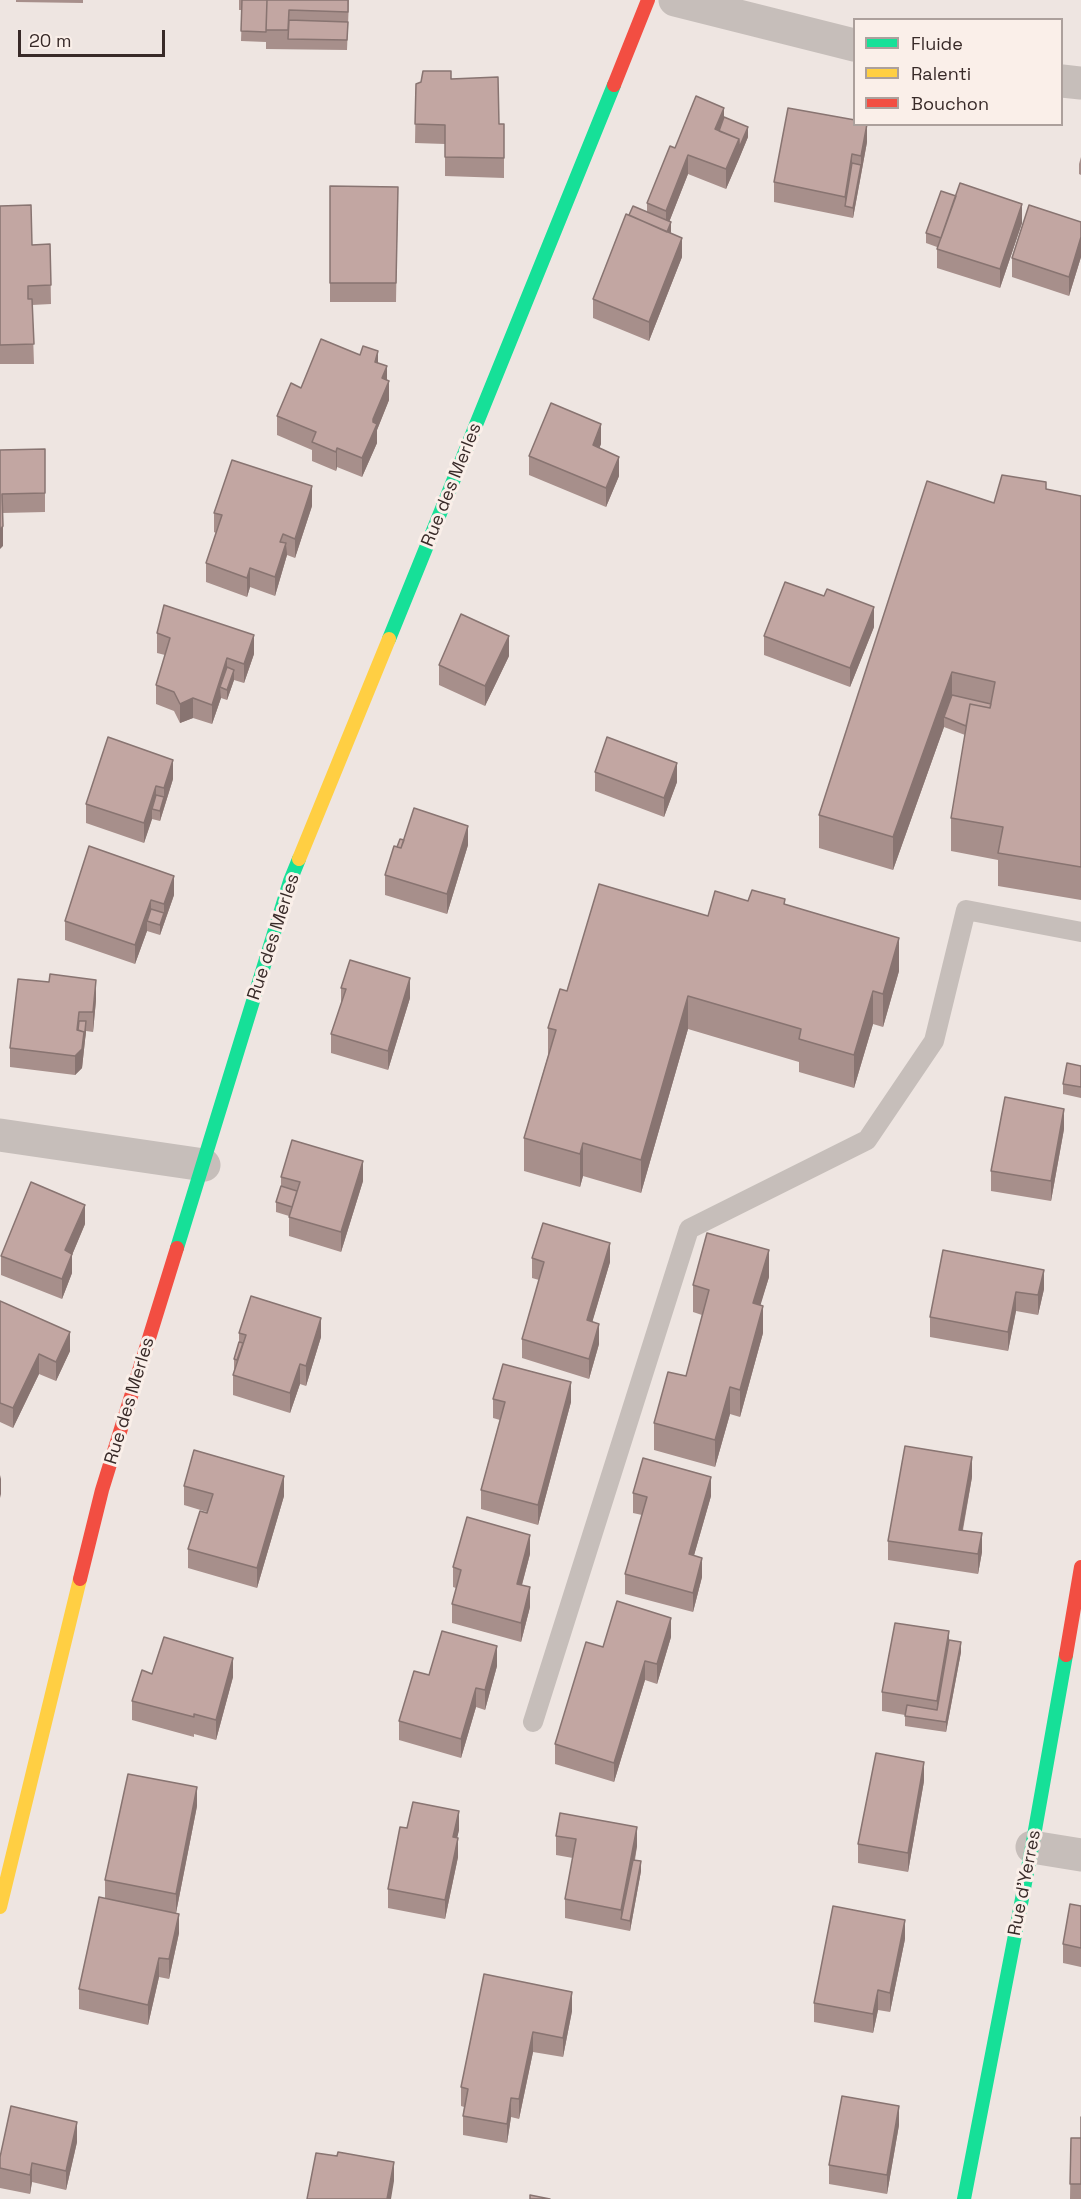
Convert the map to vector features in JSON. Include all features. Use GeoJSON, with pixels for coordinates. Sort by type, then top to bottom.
{"type":"FeatureCollection","features":[{"type":"Feature","properties":{"kind":"street","name":"Rue des Merles"},"geometry":{"type":"LineString","coordinates":[[0,1907],[102,1490],[291,881],[576,183],[648,0]]}},
{"type":"Feature","properties":{"kind":"street"},"geometry":{"type":"LineString","coordinates":[[675,0],[853,44]]}},
{"type":"Feature","properties":{"kind":"street"},"geometry":{"type":"LineString","coordinates":[[1063,81],[1081,84]]}},
{"type":"Feature","properties":{"kind":"street"},"geometry":{"type":"LineString","coordinates":[[0,1136],[204,1165]]}},
{"type":"Feature","properties":{"kind":"street","name":"Rue d'Yerres"},"geometry":{"type":"LineString","coordinates":[[964,2199],[1032,1847],[1081,1567]]}},
{"type":"Feature","properties":{"kind":"street"},"geometry":{"type":"LineString","coordinates":[[1032,1847],[1081,1855]]}},
{"type":"Feature","properties":{"kind":"lane"},"geometry":{"type":"LineString","coordinates":[[532,1722],[690,1229],[867,1140],[934,1041],[966,910],[1081,932]]}},
{"type":"Feature","properties":{"kind":"building"},"geometry":{"type":"Polygon","coordinates":[[[242,0],[267,0],[266,32],[241,31],[242,0]]]}},
{"type":"Feature","properties":{"kind":"building"},"geometry":{"type":"Polygon","coordinates":[[[267,0],[348,0],[348,12],[289,10],[288,30],[266,30],[267,0]]]}},
{"type":"Feature","properties":{"kind":"building"},"geometry":{"type":"Polygon","coordinates":[[[289,20],[348,22],[347,40],[288,39],[289,20]]]}},
{"type":"Feature","properties":{"kind":"building"},"geometry":{"type":"Polygon","coordinates":[[[423,71],[451,71],[451,79],[498,77],[499,124],[504,124],[504,158],[445,157],[445,125],[415,124],[416,84],[421,82],[423,71]]]}},
{"type":"Feature","properties":{"kind":"building"},"geometry":{"type":"Polygon","coordinates":[[[696,96],[724,108],[715,129],[739,139],[726,169],[688,155],[666,211],[647,203],[670,146],[675,148],[696,96]]]}},
{"type":"Feature","properties":{"kind":"building"},"geometry":{"type":"Polygon","coordinates":[[[788,108],[853,120],[853,126],[867,126],[861,156],[852,154],[845,197],[774,182],[788,108]]]}},
{"type":"Feature","properties":{"kind":"building"},"geometry":{"type":"Polygon","coordinates":[[[724,117],[748,127],[739,148],[739,139],[719,131],[724,117]]]}},
{"type":"Feature","properties":{"kind":"building"},"geometry":{"type":"Polygon","coordinates":[[[852,163],[861,165],[853,208],[845,206],[852,163]]]}},
{"type":"Feature","properties":{"kind":"building"},"geometry":{"type":"Polygon","coordinates":[[[960,183],[1022,204],[1000,269],[937,249],[960,183]]]}},
{"type":"Feature","properties":{"kind":"building"},"geometry":{"type":"Polygon","coordinates":[[[330,186],[398,187],[396,283],[330,283],[330,186]]]}},
{"type":"Feature","properties":{"kind":"building"},"geometry":{"type":"Polygon","coordinates":[[[941,191],[956,196],[941,238],[926,233],[941,191]]]}},
{"type":"Feature","properties":{"kind":"building"},"geometry":{"type":"Polygon","coordinates":[[[31,205],[32,245],[50,244],[51,285],[28,286],[28,299],[32,299],[34,344],[0,345],[0,206],[31,205]]]}},
{"type":"Feature","properties":{"kind":"building"},"geometry":{"type":"Polygon","coordinates":[[[1029,205],[1081,222],[1081,237],[1069,277],[1012,258],[1029,205]]]}},
{"type":"Feature","properties":{"kind":"building"},"geometry":{"type":"Polygon","coordinates":[[[633,206],[671,222],[667,232],[629,215],[633,206]]]}},
{"type":"Feature","properties":{"kind":"building"},"geometry":{"type":"Polygon","coordinates":[[[626,214],[682,238],[649,322],[593,299],[626,214]]]}},
{"type":"Feature","properties":{"kind":"building"},"geometry":{"type":"Polygon","coordinates":[[[321,339],[360,355],[363,346],[378,351],[375,362],[387,366],[382,378],[389,381],[373,419],[373,422],[377,424],[362,458],[337,448],[336,452],[312,442],[316,432],[277,416],[291,383],[301,388],[321,339]]]}},
{"type":"Feature","properties":{"kind":"building"},"geometry":{"type":"Polygon","coordinates":[[[551,403],[601,424],[593,445],[619,457],[606,488],[529,456],[551,403]]]}},
{"type":"Feature","properties":{"kind":"building"},"geometry":{"type":"Polygon","coordinates":[[[45,449],[45,493],[2,494],[3,526],[0,530],[0,450],[45,449]]]}},
{"type":"Feature","properties":{"kind":"building"},"geometry":{"type":"Polygon","coordinates":[[[232,460],[312,486],[295,539],[283,534],[280,542],[286,543],[275,577],[250,568],[247,578],[206,563],[222,515],[214,513],[232,460]]]}},
{"type":"Feature","properties":{"kind":"building"},"geometry":{"type":"Polygon","coordinates":[[[1002,475],[1046,482],[1046,489],[1081,496],[1081,867],[998,853],[1003,827],[951,818],[970,704],[990,708],[995,682],[952,672],[893,837],[819,815],[927,481],[994,503],[1002,475]]]}},
{"type":"Feature","properties":{"kind":"building"},"geometry":{"type":"Polygon","coordinates":[[[785,582],[824,596],[827,589],[874,607],[850,668],[764,636],[785,582]]]}},
{"type":"Feature","properties":{"kind":"building"},"geometry":{"type":"Polygon","coordinates":[[[164,605],[254,635],[244,664],[227,658],[212,705],[193,698],[180,704],[174,692],[156,685],[170,638],[157,633],[164,605]]]}},
{"type":"Feature","properties":{"kind":"building"},"geometry":{"type":"Polygon","coordinates":[[[461,614],[509,636],[485,686],[439,665],[461,614]]]}},
{"type":"Feature","properties":{"kind":"building"},"geometry":{"type":"Polygon","coordinates":[[[227,667],[234,670],[227,690],[220,687],[227,667]]]}},
{"type":"Feature","properties":{"kind":"building"},"geometry":{"type":"Polygon","coordinates":[[[952,695],[991,704],[990,708],[970,704],[966,726],[944,717],[952,695]]]}},
{"type":"Feature","properties":{"kind":"building"},"geometry":{"type":"Polygon","coordinates":[[[108,737],[173,760],[164,788],[156,786],[144,823],[86,804],[108,737]]]}},
{"type":"Feature","properties":{"kind":"building"},"geometry":{"type":"Polygon","coordinates":[[[607,737],[677,763],[664,798],[595,772],[607,737]]]}},
{"type":"Feature","properties":{"kind":"building"},"geometry":{"type":"Polygon","coordinates":[[[156,795],[164,797],[160,811],[152,809],[156,795]]]}},
{"type":"Feature","properties":{"kind":"building"},"geometry":{"type":"Polygon","coordinates":[[[414,808],[468,826],[447,894],[385,875],[394,846],[401,848],[414,808]]]}},
{"type":"Feature","properties":{"kind":"building"},"geometry":{"type":"Polygon","coordinates":[[[400,839],[404,840],[401,848],[397,847],[400,839]]]}},
{"type":"Feature","properties":{"kind":"building"},"geometry":{"type":"Polygon","coordinates":[[[89,846],[174,876],[164,904],[151,900],[135,945],[65,921],[89,846]]]}},
{"type":"Feature","properties":{"kind":"building"},"geometry":{"type":"Polygon","coordinates":[[[599,884],[708,916],[715,891],[748,901],[752,890],[785,899],[784,904],[899,938],[883,994],[873,991],[854,1055],[799,1039],[801,1029],[688,996],[641,1160],[583,1143],[580,1154],[524,1138],[556,1030],[548,1028],[560,989],[567,991],[599,884]]]}},
{"type":"Feature","properties":{"kind":"building"},"geometry":{"type":"Polygon","coordinates":[[[151,909],[164,913],[160,925],[147,921],[151,909]]]}},
{"type":"Feature","properties":{"kind":"building"},"geometry":{"type":"Polygon","coordinates":[[[350,960],[410,978],[388,1051],[331,1034],[346,989],[341,988],[350,960]]]}},
{"type":"Feature","properties":{"kind":"building"},"geometry":{"type":"Polygon","coordinates":[[[50,974],[96,980],[93,1012],[79,1012],[77,1030],[84,1032],[82,1049],[75,1056],[10,1048],[18,979],[49,982],[50,974]]]}},
{"type":"Feature","properties":{"kind":"building"},"geometry":{"type":"Polygon","coordinates":[[[79,1021],[86,1021],[84,1041],[84,1032],[78,1030],[79,1021]]]}},
{"type":"Feature","properties":{"kind":"building"},"geometry":{"type":"Polygon","coordinates":[[[1067,1063],[1081,1066],[1081,1087],[1063,1084],[1067,1063]]]}},
{"type":"Feature","properties":{"kind":"building"},"geometry":{"type":"Polygon","coordinates":[[[1005,1097],[1064,1109],[1051,1181],[991,1171],[1005,1097]]]}},
{"type":"Feature","properties":{"kind":"building"},"geometry":{"type":"Polygon","coordinates":[[[292,1140],[363,1161],[341,1232],[289,1217],[300,1182],[281,1177],[292,1140]]]}},
{"type":"Feature","properties":{"kind":"building"},"geometry":{"type":"Polygon","coordinates":[[[31,1182],[85,1205],[65,1250],[72,1254],[62,1279],[1,1256],[31,1182]]]}},
{"type":"Feature","properties":{"kind":"building"},"geometry":{"type":"Polygon","coordinates":[[[281,1186],[297,1191],[292,1207],[276,1202],[281,1186]]]}},
{"type":"Feature","properties":{"kind":"building"},"geometry":{"type":"Polygon","coordinates":[[[543,1223],[610,1243],[587,1320],[599,1324],[589,1359],[522,1339],[544,1262],[532,1258],[543,1223]]]}},
{"type":"Feature","properties":{"kind":"building"},"geometry":{"type":"Polygon","coordinates":[[[707,1233],[769,1250],[753,1303],[763,1306],[740,1390],[730,1387],[715,1440],[654,1423],[668,1372],[686,1376],[709,1290],[693,1285],[707,1233]]]}},
{"type":"Feature","properties":{"kind":"building"},"geometry":{"type":"Polygon","coordinates":[[[943,1250],[1044,1270],[1038,1295],[1016,1292],[1008,1332],[930,1317],[943,1250]]]}},
{"type":"Feature","properties":{"kind":"building"},"geometry":{"type":"Polygon","coordinates":[[[251,1296],[321,1318],[306,1366],[300,1364],[290,1393],[233,1375],[246,1335],[239,1333],[251,1296]]]}},
{"type":"Feature","properties":{"kind":"building"},"geometry":{"type":"Polygon","coordinates":[[[0,1301],[70,1332],[56,1362],[39,1354],[13,1408],[0,1403],[0,1301]]]}},
{"type":"Feature","properties":{"kind":"building"},"geometry":{"type":"Polygon","coordinates":[[[239,1342],[243,1343],[237,1360],[234,1359],[239,1342]]]}},
{"type":"Feature","properties":{"kind":"building"},"geometry":{"type":"Polygon","coordinates":[[[503,1364],[571,1382],[538,1505],[481,1490],[505,1402],[493,1399],[503,1364]]]}},
{"type":"Feature","properties":{"kind":"building"},"geometry":{"type":"Polygon","coordinates":[[[905,1446],[972,1457],[959,1530],[982,1533],[978,1554],[888,1541],[905,1446]]]}},
{"type":"Feature","properties":{"kind":"building"},"geometry":{"type":"Polygon","coordinates":[[[194,1450],[284,1476],[257,1568],[188,1549],[200,1511],[207,1513],[213,1494],[184,1486],[194,1450]]]}},
{"type":"Feature","properties":{"kind":"building"},"geometry":{"type":"Polygon","coordinates":[[[643,1458],[711,1477],[689,1554],[702,1558],[693,1593],[625,1574],[647,1497],[633,1493],[643,1458]]]}},
{"type":"Feature","properties":{"kind":"building"},"geometry":{"type":"Polygon","coordinates":[[[467,1517],[530,1535],[517,1584],[530,1587],[521,1623],[452,1604],[461,1570],[453,1567],[467,1517]]]}},
{"type":"Feature","properties":{"kind":"building"},"geometry":{"type":"Polygon","coordinates":[[[617,1601],[671,1618],[657,1664],[645,1661],[614,1763],[555,1744],[586,1642],[603,1647],[617,1601]]]}},
{"type":"Feature","properties":{"kind":"building"},"geometry":{"type":"Polygon","coordinates":[[[895,1623],[949,1631],[937,1701],[882,1692],[895,1623]]]}},
{"type":"Feature","properties":{"kind":"building"},"geometry":{"type":"Polygon","coordinates":[[[442,1631],[497,1646],[485,1690],[476,1688],[461,1739],[399,1721],[414,1671],[429,1675],[442,1631]]]}},
{"type":"Feature","properties":{"kind":"building"},"geometry":{"type":"Polygon","coordinates":[[[164,1637],[233,1658],[216,1720],[194,1714],[194,1717],[132,1701],[142,1670],[152,1674],[164,1637]]]}},
{"type":"Feature","properties":{"kind":"building"},"geometry":{"type":"Polygon","coordinates":[[[949,1640],[961,1642],[946,1722],[905,1716],[907,1705],[937,1710],[949,1640]]]}},
{"type":"Feature","properties":{"kind":"building"},"geometry":{"type":"Polygon","coordinates":[[[876,1753],[924,1762],[908,1853],[858,1844],[876,1753]]]}},
{"type":"Feature","properties":{"kind":"building"},"geometry":{"type":"Polygon","coordinates":[[[128,1774],[197,1787],[176,1894],[105,1880],[128,1774]]]}},
{"type":"Feature","properties":{"kind":"building"},"geometry":{"type":"Polygon","coordinates":[[[413,1802],[459,1811],[453,1837],[458,1838],[445,1900],[388,1889],[400,1827],[407,1828],[413,1802]]]}},
{"type":"Feature","properties":{"kind":"building"},"geometry":{"type":"Polygon","coordinates":[[[560,1813],[637,1827],[621,1910],[565,1899],[576,1839],[556,1836],[560,1813]]]}},
{"type":"Feature","properties":{"kind":"building"},"geometry":{"type":"Polygon","coordinates":[[[633,1860],[641,1861],[630,1921],[621,1919],[633,1860]]]}},
{"type":"Feature","properties":{"kind":"building"},"geometry":{"type":"Polygon","coordinates":[[[99,1897],[179,1914],[169,1959],[159,1958],[148,2005],[79,1989],[99,1897]]]}},
{"type":"Feature","properties":{"kind":"building"},"geometry":{"type":"Polygon","coordinates":[[[1070,1904],[1081,1906],[1081,1948],[1063,1944],[1070,1904]]]}},
{"type":"Feature","properties":{"kind":"building"},"geometry":{"type":"Polygon","coordinates":[[[833,1906],[905,1920],[890,1993],[878,1990],[873,2014],[814,2003],[833,1906]]]}},
{"type":"Feature","properties":{"kind":"building"},"geometry":{"type":"Polygon","coordinates":[[[484,1974],[572,1992],[563,2038],[533,2032],[519,2099],[511,2098],[507,2124],[463,2116],[468,2089],[461,2087],[484,1974]]]}},
{"type":"Feature","properties":{"kind":"building"},"geometry":{"type":"Polygon","coordinates":[[[842,2096],[899,2106],[887,2175],[829,2165],[842,2096]]]}},
{"type":"Feature","properties":{"kind":"building"},"geometry":{"type":"Polygon","coordinates":[[[11,2106],[77,2122],[66,2171],[32,2163],[30,2175],[0,2168],[0,2157],[11,2106]]]}},
{"type":"Feature","properties":{"kind":"building"},"geometry":{"type":"Polygon","coordinates":[[[1071,2138],[1081,2138],[1081,2184],[1070,2184],[1071,2138]]]}},
{"type":"Feature","properties":{"kind":"building"},"geometry":{"type":"Polygon","coordinates":[[[338,2152],[394,2162],[387,2199],[307,2199],[316,2153],[337,2156],[338,2152]]]}},
{"type":"Feature","properties":{"kind":"building"},"geometry":{"type":"Polygon","coordinates":[[[530,2195],[550,2199],[530,2199],[530,2195]]]}},
{"type":"Feature","properties":{"kind":"traffic: fast"},"geometry":{"type":"LineString","coordinates":[[389,639],[614,85]]}},
{"type":"Feature","properties":{"kind":"traffic: fast"},"geometry":{"type":"LineString","coordinates":[[177,1248],[290,881],[299,859]]}},
{"type":"Feature","properties":{"kind":"traffic: fast"},"geometry":{"type":"LineString","coordinates":[[964,2199],[1032,1847],[1066,1655]]}},
{"type":"Feature","properties":{"kind":"traffic: slow"},"geometry":{"type":"LineString","coordinates":[[299,859],[389,639]]}},
{"type":"Feature","properties":{"kind":"traffic: slow"},"geometry":{"type":"LineString","coordinates":[[0,1907],[80,1579]]}},
{"type":"Feature","properties":{"kind":"traffic: jam"},"geometry":{"type":"LineString","coordinates":[[614,85],[648,0]]}},
{"type":"Feature","properties":{"kind":"traffic: jam"},"geometry":{"type":"LineString","coordinates":[[80,1579],[102,1490],[177,1248]]}},
{"type":"Feature","properties":{"kind":"traffic: jam"},"geometry":{"type":"LineString","coordinates":[[1066,1655],[1081,1567]]}}]}
